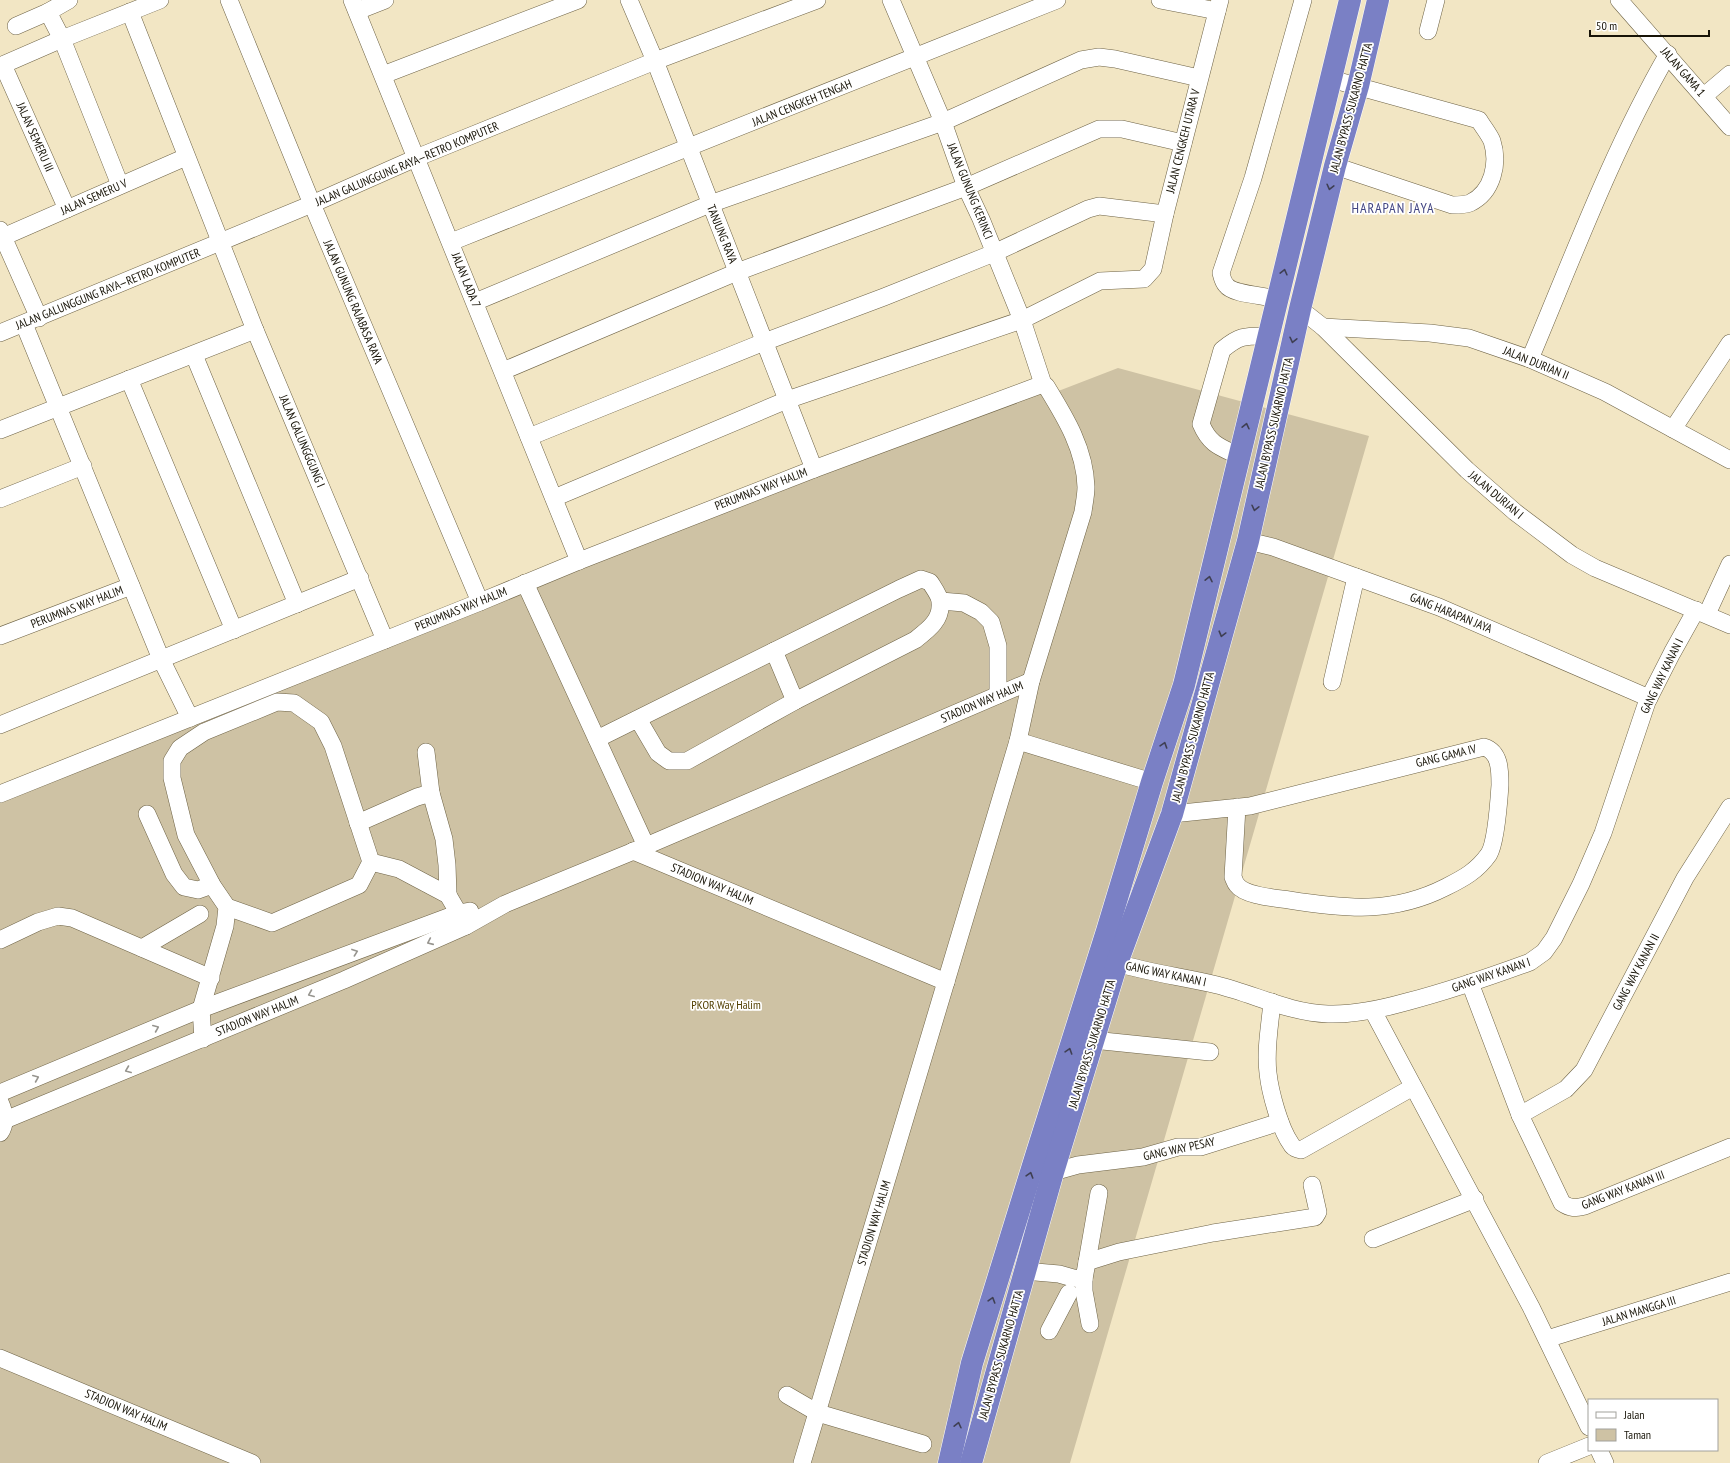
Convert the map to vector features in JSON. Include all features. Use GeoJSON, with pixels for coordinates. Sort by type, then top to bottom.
{"type":"FeatureCollection","features":[{"type":"Feature","properties":{"kind":"highway","name":"JALAN BYPASS SUKARNO HATTA"},"geometry":{"type":"LineString","coordinates":[[949,1463],[972,1363],[1152,782],[1184,685],[1348,9]]}},
{"type":"Feature","properties":{"kind":"highway"},"geometry":{"type":"LineString","coordinates":[[1348,9],[1376,10]]}},
{"type":"Feature","properties":{"kind":"highway","name":"JALAN BYPASS SUKARNO HATTA"},"geometry":{"type":"LineString","coordinates":[[971,1463],[1024,1271],[1093,1040],[1117,963],[1172,814],[1248,541],[1300,309],[1335,166],[1358,86],[1376,10]]}},
{"type":"Feature","properties":{"kind":"street"},"geometry":{"type":"LineString","coordinates":[[16,26],[48,12],[69,0]]}},
{"type":"Feature","properties":{"kind":"street"},"geometry":{"type":"LineString","coordinates":[[2,65],[62,39],[160,0]]}},
{"type":"Feature","properties":{"kind":"street","name":"JALAN GUNUNG RAJABASA RAYA"},"geometry":{"type":"LineString","coordinates":[[229,0],[312,204],[480,602]]}},
{"type":"Feature","properties":{"kind":"street"},"geometry":{"type":"LineString","coordinates":[[354,6],[385,0]]}},
{"type":"Feature","properties":{"kind":"street"},"geometry":{"type":"LineString","coordinates":[[383,75],[578,0]]}},
{"type":"Feature","properties":{"kind":"street","name":"TANJUNG RAYA"},"geometry":{"type":"LineString","coordinates":[[629,0],[655,61],[814,468]]}},
{"type":"Feature","properties":{"kind":"street","name":"JALAN GALUNGGUNG RAYA—RETRO KOMPUTER"},"geometry":{"type":"LineString","coordinates":[[0,333],[221,243],[416,158],[655,61],[816,0]]}},
{"type":"Feature","properties":{"kind":"street","name":"JALAN GUNUNG KERINCI"},"geometry":{"type":"LineString","coordinates":[[891,0],[943,122],[966,187],[981,219],[1022,320],[1043,384]]}},
{"type":"Feature","properties":{"kind":"street","name":"JALAN CENGKEH TENGAH"},"geometry":{"type":"LineString","coordinates":[[451,242],[1057,0]]}},
{"type":"Feature","properties":{"kind":"street"},"geometry":{"type":"LineString","coordinates":[[1160,0],[1218,6]]}},
{"type":"Feature","properties":{"kind":"street"},"geometry":{"type":"LineString","coordinates":[[1277,299],[1264,295],[1234,291],[1226,286],[1221,273],[1253,178],[1303,0]]}},
{"type":"Feature","properties":{"kind":"street"},"geometry":{"type":"LineString","coordinates":[[1428,31],[1436,0]]}},
{"type":"Feature","properties":{"kind":"street","name":"JALAN GAMA 1"},"geometry":{"type":"LineString","coordinates":[[1619,0],[1730,126]]}},
{"type":"Feature","properties":{"kind":"street","name":"JALAN LADA 7"},"geometry":{"type":"LineString","coordinates":[[354,6],[451,242],[579,561]]}},
{"type":"Feature","properties":{"kind":"street","name":"JALAN CENGKEH UTARA V"},"geometry":{"type":"LineString","coordinates":[[1022,320],[1100,281],[1144,279],[1153,269],[1165,214],[1218,6]]}},
{"type":"Feature","properties":{"kind":"street"},"geometry":{"type":"LineString","coordinates":[[48,12],[62,39],[120,185]]}},
{"type":"Feature","properties":{"kind":"street","name":"JALAN GALUNGGGUNG I"},"geometry":{"type":"LineString","coordinates":[[130,12],[255,330],[385,640]]}},
{"type":"Feature","properties":{"kind":"street"},"geometry":{"type":"LineString","coordinates":[[1530,359],[1622,142],[1643,97],[1668,54]]}},
{"type":"Feature","properties":{"kind":"street"},"geometry":{"type":"LineString","coordinates":[[475,302],[710,204],[943,122],[1082,60],[1099,57],[1115,59],[1199,78]]}},
{"type":"Feature","properties":{"kind":"street","name":"JALAN SEMERU III"},"geometry":{"type":"LineString","coordinates":[[2,65],[67,209]]}},
{"type":"Feature","properties":{"kind":"street"},"geometry":{"type":"LineString","coordinates":[[1704,96],[1730,74]]}},
{"type":"Feature","properties":{"kind":"street"},"geometry":{"type":"LineString","coordinates":[[1331,79],[1479,120],[1492,140],[1496,163],[1490,185],[1478,198],[1469,204],[1452,205],[1335,166]]}},
{"type":"Feature","properties":{"kind":"street"},"geometry":{"type":"LineString","coordinates":[[503,371],[737,272],[966,187],[1099,129],[1122,129],[1183,143]]}},
{"type":"Feature","properties":{"kind":"street","name":"JALAN SEMERU V"},"geometry":{"type":"LineString","coordinates":[[2,233],[67,209],[186,157]]}},
{"type":"Feature","properties":{"kind":"street"},"geometry":{"type":"LineString","coordinates":[[529,437],[764,342],[884,297],[994,252],[1088,209],[1099,206],[1165,214]]}},
{"type":"Feature","properties":{"kind":"street"},"geometry":{"type":"LineString","coordinates":[[2,233],[32,321],[58,407],[131,586]]}},
{"type":"Feature","properties":{"kind":"street","name":"JALAN DURIAN I"},"geometry":{"type":"LineString","coordinates":[[1300,309],[1323,327],[1467,470],[1528,522],[1572,555],[1595,568],[1702,612],[1730,626]]}},
{"type":"Feature","properties":{"kind":"street"},"geometry":{"type":"LineString","coordinates":[[554,498],[787,400],[1022,320]]}},
{"type":"Feature","properties":{"kind":"street","name":"JALAN DURIAN II"},"geometry":{"type":"LineString","coordinates":[[1323,327],[1430,332],[1469,338],[1530,359],[1604,392],[1730,460]]}},
{"type":"Feature","properties":{"kind":"street"},"geometry":{"type":"LineString","coordinates":[[0,430],[255,330]]}},
{"type":"Feature","properties":{"kind":"street"},"geometry":{"type":"LineString","coordinates":[[1239,456],[1214,444],[1205,434],[1201,424],[1222,350],[1231,342],[1243,336],[1268,336]]}},
{"type":"Feature","properties":{"kind":"street"},"geometry":{"type":"LineString","coordinates":[[1673,429],[1730,344]]}},
{"type":"Feature","properties":{"kind":"street"},"geometry":{"type":"LineString","coordinates":[[194,355],[297,604]]}},
{"type":"Feature","properties":{"kind":"street"},"geometry":{"type":"LineString","coordinates":[[129,379],[234,630]]}},
{"type":"Feature","properties":{"kind":"street"},"geometry":{"type":"LineString","coordinates":[[1031,681],[1077,534],[1083,512],[1086,489],[1085,470],[1076,439],[1063,414],[1046,386],[1043,384]]}},
{"type":"Feature","properties":{"kind":"street","name":"PERUMNAS WAY HALIM"},"geometry":{"type":"LineString","coordinates":[[0,794],[814,468],[1043,384]]}},
{"type":"Feature","properties":{"kind":"street"},"geometry":{"type":"LineString","coordinates":[[0,499],[83,466]]}},
{"type":"Feature","properties":{"kind":"street","name":"GANG HARAPAN JAYA"},"geometry":{"type":"LineString","coordinates":[[1248,541],[1273,547],[1439,607],[1649,698]]}},
{"type":"Feature","properties":{"kind":"street","name":"GANG WAY KANAN I"},"geometry":{"type":"LineString","coordinates":[[1117,963],[1141,971],[1217,985],[1272,1002],[1328,1014],[1373,1011],[1470,983],[1538,958],[1554,938],[1581,884],[1603,833],[1649,698],[1672,653],[1702,612],[1730,564]]}},
{"type":"Feature","properties":{"kind":"street"},"geometry":{"type":"LineString","coordinates":[[1332,682],[1356,577]]}},
{"type":"Feature","properties":{"kind":"street"},"geometry":{"type":"LineString","coordinates":[[0,725],[360,578]]}},
{"type":"Feature","properties":{"kind":"street"},"geometry":{"type":"LineString","coordinates":[[597,739],[921,579],[930,582],[941,601],[938,618],[928,630],[915,640],[795,701],[687,760],[669,761],[658,753],[638,719]]}},
{"type":"Feature","properties":{"kind":"street"},"geometry":{"type":"LineString","coordinates":[[525,583],[597,739],[640,848]]}},
{"type":"Feature","properties":{"kind":"street","name":"PERUMNAS WAY HALIM"},"geometry":{"type":"LineString","coordinates":[[0,636],[131,586],[161,660],[190,718]]}},
{"type":"Feature","properties":{"kind":"street"},"geometry":{"type":"LineString","coordinates":[[941,601],[964,603],[981,612],[991,622],[998,646],[998,695]]}},
{"type":"Feature","properties":{"kind":"street"},"geometry":{"type":"LineString","coordinates":[[774,651],[795,701]]}},
{"type":"Feature","properties":{"kind":"street","name":"STADION WAY HALIM"},"geometry":{"type":"LineString","coordinates":[[0,1093],[201,1009],[336,959],[463,920],[505,904],[1031,681]]}},
{"type":"Feature","properties":{"kind":"street","name":"STADION WAY HALIM"},"geometry":{"type":"LineString","coordinates":[[802,1463],[1018,741],[1031,681]]}},
{"type":"Feature","properties":{"kind":"street"},"geometry":{"type":"LineString","coordinates":[[277,702],[294,703],[321,722],[333,746],[371,862],[359,885],[272,923],[227,907],[212,885],[186,835],[172,778],[172,762],[180,748],[204,732],[277,702]]}},
{"type":"Feature","properties":{"kind":"street"},"geometry":{"type":"LineString","coordinates":[[1018,741],[1152,782]]}},
{"type":"Feature","properties":{"kind":"street","name":"GANG GAMA IV"},"geometry":{"type":"LineString","coordinates":[[1172,814],[1237,807],[1250,806],[1484,747],[1494,752],[1498,759],[1500,775],[1499,810],[1490,853],[1469,876],[1413,901],[1380,907],[1324,906],[1261,896],[1242,889],[1237,885],[1233,877],[1237,807]]}},
{"type":"Feature","properties":{"kind":"street"},"geometry":{"type":"LineString","coordinates":[[426,752],[431,793],[444,839],[448,895],[463,920]]}},
{"type":"Feature","properties":{"kind":"street"},"geometry":{"type":"LineString","coordinates":[[358,823],[417,797],[431,793]]}},
{"type":"Feature","properties":{"kind":"street","name":"GANG WAY KANAN II"},"geometry":{"type":"LineString","coordinates":[[1520,1115],[1566,1089],[1584,1070],[1685,878],[1730,807]]}},
{"type":"Feature","properties":{"kind":"street"},"geometry":{"type":"LineString","coordinates":[[147,814],[174,874],[184,887],[198,890],[212,885]]}},
{"type":"Feature","properties":{"kind":"street","name":"STADION WAY HALIM"},"geometry":{"type":"LineString","coordinates":[[640,848],[946,982]]}},
{"type":"Feature","properties":{"kind":"street"},"geometry":{"type":"LineString","coordinates":[[371,862],[399,869],[448,895]]}},
{"type":"Feature","properties":{"kind":"street"},"geometry":{"type":"LineString","coordinates":[[203,1039],[201,1009],[225,926],[227,907]]}},
{"type":"Feature","properties":{"kind":"street"},"geometry":{"type":"LineString","coordinates":[[142,948],[200,914]]}},
{"type":"Feature","properties":{"kind":"street"},"geometry":{"type":"LineString","coordinates":[[0,940],[38,922],[58,916],[72,918],[211,978]]}},
{"type":"Feature","properties":{"kind":"street","name":"STADION WAY HALIM"},"geometry":{"type":"LineString","coordinates":[[3,1127],[203,1039],[344,980],[463,920]]}},
{"type":"Feature","properties":{"kind":"street"},"geometry":{"type":"LineString","coordinates":[[336,959],[344,980]]}},
{"type":"Feature","properties":{"kind":"street"},"geometry":{"type":"LineString","coordinates":[[1470,983],[1520,1115]]}},
{"type":"Feature","properties":{"kind":"street"},"geometry":{"type":"LineString","coordinates":[[255,989],[265,1013]]}},
{"type":"Feature","properties":{"kind":"street"},"geometry":{"type":"LineString","coordinates":[[1272,1002],[1267,1053],[1268,1074],[1280,1122],[1291,1145],[1301,1150],[1413,1087]]}},
{"type":"Feature","properties":{"kind":"street"},"geometry":{"type":"LineString","coordinates":[[1373,1011],[1475,1199],[1547,1339],[1588,1425]]}},
{"type":"Feature","properties":{"kind":"street"},"geometry":{"type":"LineString","coordinates":[[1093,1040],[1210,1052]]}},
{"type":"Feature","properties":{"kind":"street"},"geometry":{"type":"LineString","coordinates":[[0,1102],[4,1111],[3,1127]]}},
{"type":"Feature","properties":{"kind":"street","name":"GANG WAY KANAN III"},"geometry":{"type":"LineString","coordinates":[[1520,1115],[1562,1203],[1573,1209],[1730,1146]]}},
{"type":"Feature","properties":{"kind":"street","name":"GANG WAY PESAY"},"geometry":{"type":"LineString","coordinates":[[1053,1172],[1078,1165],[1143,1157],[1178,1147],[1201,1147],[1280,1122]]}},
{"type":"Feature","properties":{"kind":"street"},"geometry":{"type":"LineString","coordinates":[[1087,1262],[1119,1252],[1213,1233],[1315,1217],[1318,1212],[1312,1185]]}},
{"type":"Feature","properties":{"kind":"street"},"geometry":{"type":"LineString","coordinates":[[1049,1331],[1080,1286],[1087,1262],[1098,1193]]}},
{"type":"Feature","properties":{"kind":"street"},"geometry":{"type":"LineString","coordinates":[[1373,1239],[1475,1199]]}},
{"type":"Feature","properties":{"kind":"street"},"geometry":{"type":"LineString","coordinates":[[1024,1271],[1059,1274],[1080,1286],[1090,1324]]}},
{"type":"Feature","properties":{"kind":"street","name":"JALAN MANGGA III"},"geometry":{"type":"LineString","coordinates":[[1547,1339],[1730,1282]]}},
{"type":"Feature","properties":{"kind":"street","name":"STADION WAY HALIM"},"geometry":{"type":"LineString","coordinates":[[0,1358],[252,1463]]}},
{"type":"Feature","properties":{"kind":"street"},"geometry":{"type":"LineString","coordinates":[[787,1395],[818,1413],[923,1444]]}},
{"type":"Feature","properties":{"kind":"street"},"geometry":{"type":"LineString","coordinates":[[1547,1463],[1588,1446]]}},
{"type":"Feature","properties":{"kind":"street"},"geometry":{"type":"LineString","coordinates":[[1599,1451],[1605,1463]]}},
{"type":"Feature","properties":{"kind":"green space","name":"PKOR Way Halim"},"geometry":{"type":"Polygon","coordinates":[[[1118,368],[1369,436],[1070,1463],[0,1463],[0,791],[1025,382],[1048,395],[1118,368]]]}},
{"type":"Feature","properties":{"kind":"district","name":"HARAPAN JAYA"},"geometry":{"type":"Point","coordinates":[1393,208]}}]}
